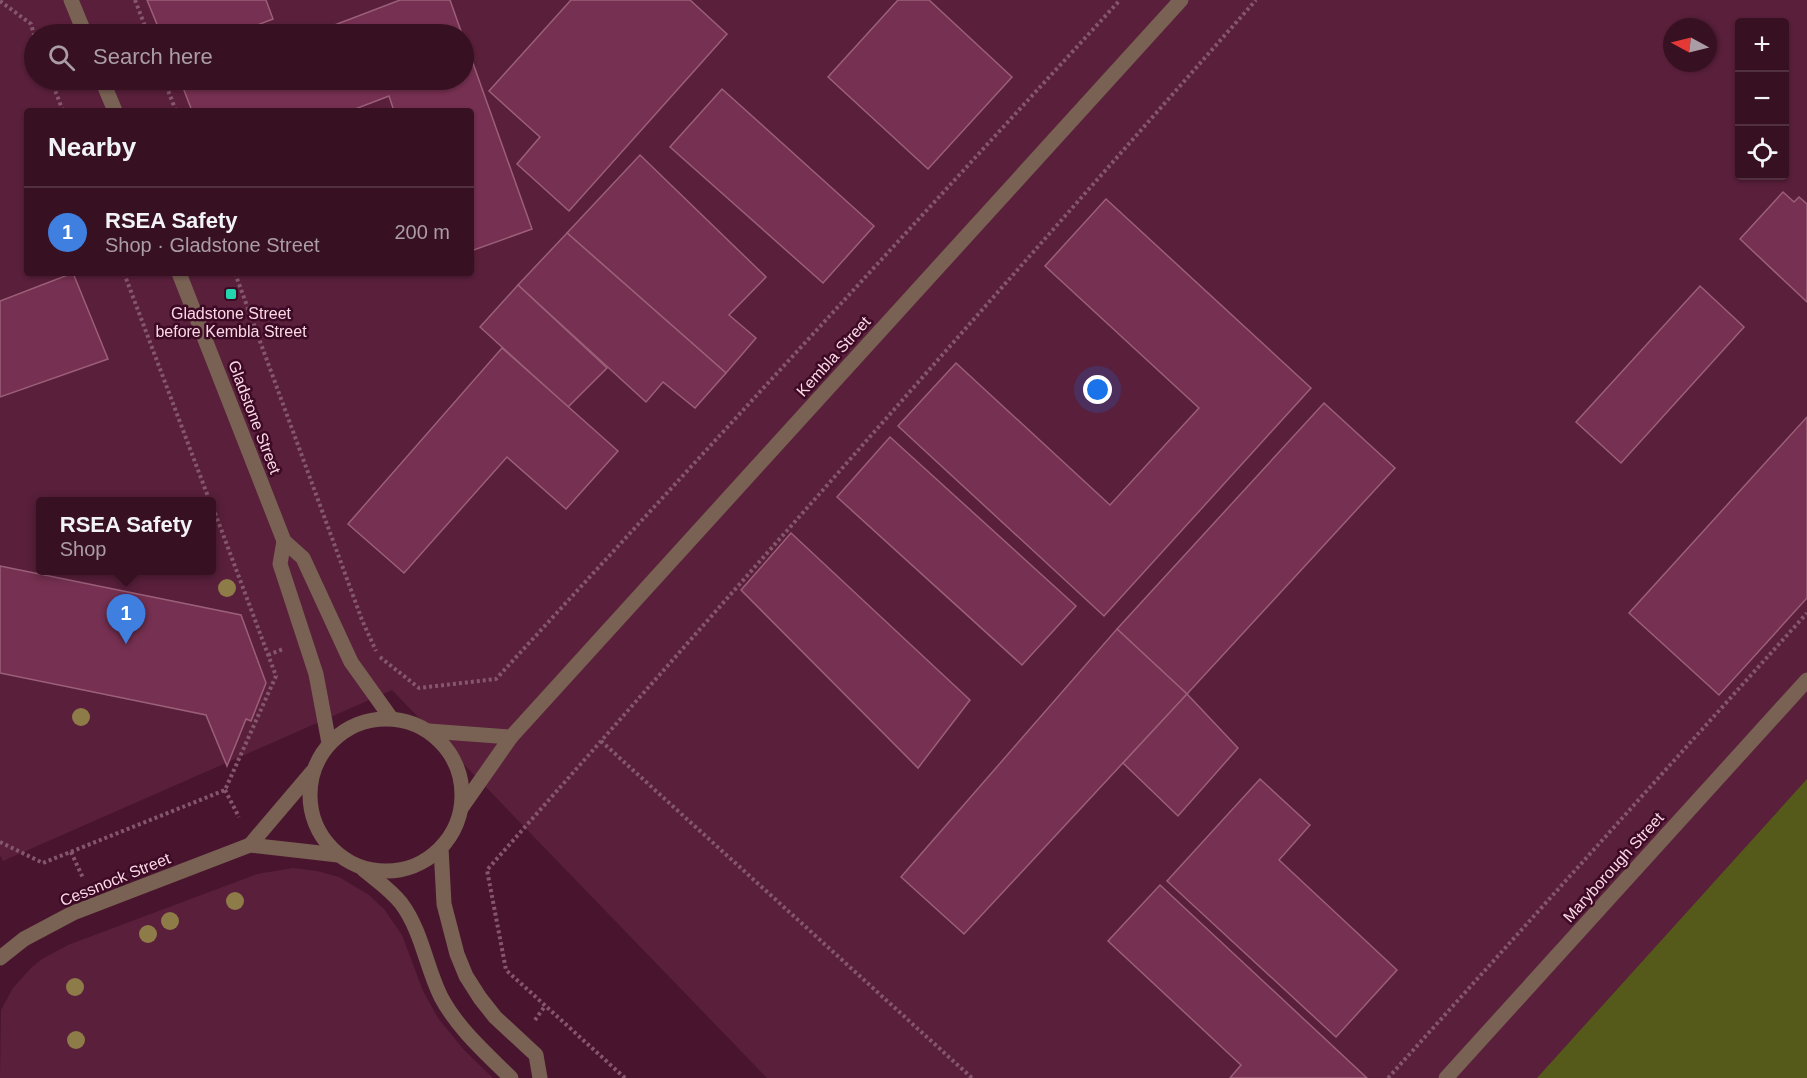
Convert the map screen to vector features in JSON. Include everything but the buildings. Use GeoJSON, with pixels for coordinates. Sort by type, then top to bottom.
{"type":"FeatureCollection","features":[{"type":"Feature","properties":{"kind":"street"},"geometry":{"type":"LineString","coordinates":[[71,0],[81,24]]}},
{"type":"Feature","properties":{"kind":"street","name":"Kembla Street"},"geometry":{"type":"LineString","coordinates":[[462,807],[511,737],[1181,0]]}},
{"type":"Feature","properties":{"kind":"street"},"geometry":{"type":"LineString","coordinates":[[106,90],[114,108]]}},
{"type":"Feature","properties":{"kind":"street","name":"Gladstone Street"},"geometry":{"type":"LineString","coordinates":[[180,276],[284,541],[303,558],[351,662],[391,718]]}},
{"type":"Feature","properties":{"kind":"street","name":"Gladstone Street"},"geometry":{"type":"LineString","coordinates":[[284,541],[280,564],[316,674],[329,743]]}},
{"type":"Feature","properties":{"kind":"street","name":"Maryborough Street"},"geometry":{"type":"LineString","coordinates":[[1446,1078],[1807,680]]}},
{"type":"Feature","properties":{"kind":"street"},"geometry":{"type":"LineString","coordinates":[[363,869],[384,872],[405,870],[425,861],[441,848],[454,829],[462,807],[462,785],[456,764],[445,746],[429,731],[410,722],[391,718],[368,720],[347,728],[329,743],[317,760],[310,780],[309,802],[314,824],[325,843],[338,855],[363,869],[395,896],[416,929],[441,996],[456,1020],[511,1078]]}},
{"type":"Feature","properties":{"kind":"street"},"geometry":{"type":"LineString","coordinates":[[429,731],[511,737]]}},
{"type":"Feature","properties":{"kind":"street","name":"Cessnock Street"},"geometry":{"type":"LineString","coordinates":[[250,845],[313,772]]}},
{"type":"Feature","properties":{"kind":"street","name":"Cessnock Street"},"geometry":{"type":"LineString","coordinates":[[2,953],[73,913],[250,845],[338,855]]}},
{"type":"Feature","properties":{"kind":"street"},"geometry":{"type":"LineString","coordinates":[[441,848],[444,904],[457,954],[466,976],[480,998],[501,1022],[536,1055],[540,1078]]}},
{"type":"Feature","properties":{"kind":"path"},"geometry":{"type":"LineString","coordinates":[[135,0],[144,24]]}},
{"type":"Feature","properties":{"kind":"path"},"geometry":{"type":"LineString","coordinates":[[236,276],[362,620],[378,655],[420,688],[496,679],[1120,0]]}},
{"type":"Feature","properties":{"kind":"path"},"geometry":{"type":"LineString","coordinates":[[626,1078],[506,970],[487,870],[1256,0]]}},
{"type":"Feature","properties":{"kind":"path"},"geometry":{"type":"LineString","coordinates":[[0,2],[31,24]]}},
{"type":"Feature","properties":{"kind":"path"},"geometry":{"type":"LineString","coordinates":[[55,90],[62,108]]}},
{"type":"Feature","properties":{"kind":"path"},"geometry":{"type":"LineString","coordinates":[[168,90],[175,108]]}},
{"type":"Feature","properties":{"kind":"path"},"geometry":{"type":"LineString","coordinates":[[125,276],[209,497]]}},
{"type":"Feature","properties":{"kind":"path"},"geometry":{"type":"LineString","coordinates":[[0,842],[43,863],[225,790],[276,676],[216,516]]}},
{"type":"Feature","properties":{"kind":"path"},"geometry":{"type":"LineString","coordinates":[[1388,1078],[1807,612]]}},
{"type":"Feature","properties":{"kind":"path"},"geometry":{"type":"LineString","coordinates":[[601,741],[972,1078]]}},
{"type":"Feature","properties":{"kind":"path"},"geometry":{"type":"LineString","coordinates":[[225,790],[239,817]]}},
{"type":"Feature","properties":{"kind":"path"},"geometry":{"type":"LineString","coordinates":[[71,852],[83,878]]}},
{"type":"Feature","properties":{"kind":"path"},"geometry":{"type":"LineString","coordinates":[[534,1022],[545,1006]]}},
{"type":"Feature","properties":{"kind":"shaded area"},"geometry":{"type":"Polygon","coordinates":[[[0,0],[1807,0],[1807,1078],[767,1078],[392,690],[3,861],[0,855],[0,0]]]}},
{"type":"Feature","properties":{"kind":"shaded area"},"geometry":{"type":"Polygon","coordinates":[[[293,868],[339,877],[369,895],[384,909],[402,935],[423,991],[438,1018],[464,1050],[493,1078],[0,1078],[1,1010],[13,988],[42,959],[68,945],[257,874],[293,868]]]}},
{"type":"Feature","properties":{"kind":"green space"},"geometry":{"type":"Polygon","coordinates":[[[1807,779],[1807,1078],[1537,1078],[1807,779]]]}},
{"type":"Feature","properties":{"kind":"place","name":"Gladstone Street before Kembla Street"},"geometry":{"type":"Point","coordinates":[231,294]}},
{"type":"Feature","properties":{"kind":"place","name":"RSEA Safety"},"geometry":{"type":"Point","coordinates":[126,644]}}]}
